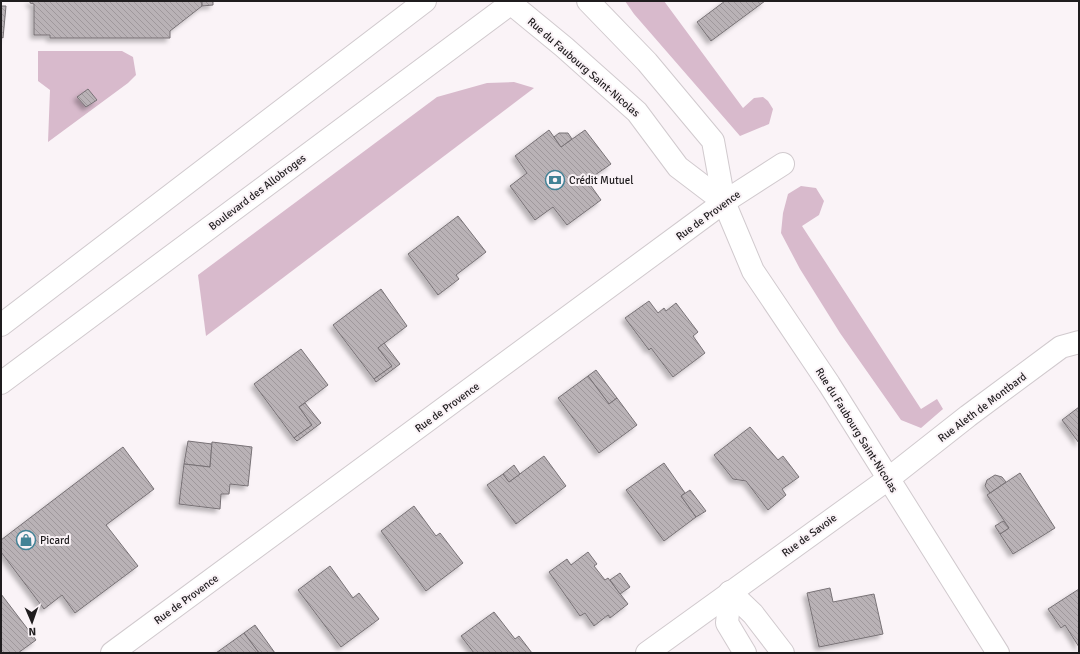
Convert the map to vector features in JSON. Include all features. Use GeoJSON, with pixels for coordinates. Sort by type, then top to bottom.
{"type":"FeatureCollection","features":[{"type":"Feature","properties":{"kind":"street"},"geometry":{"type":"LineString","coordinates":[[1,325],[425,1]]}},
{"type":"Feature","properties":{"kind":"street","name":"Rue du Faubourg Saint-Nicolas"},"geometry":{"type":"LineString","coordinates":[[588,1],[647,62],[713,141],[724,202],[753,271],[829,384],[998,653]]}},
{"type":"Feature","properties":{"kind":"street","name":"Rue du Faubourg Saint-Nicolas"},"geometry":{"type":"LineString","coordinates":[[511,2],[637,112],[678,167],[724,202]]}},
{"type":"Feature","properties":{"kind":"street","name":"Boulevard des Allobroges"},"geometry":{"type":"LineString","coordinates":[[1,383],[511,2]]}},
{"type":"Feature","properties":{"kind":"street","name":"Rue de Provence"},"geometry":{"type":"LineString","coordinates":[[112,653],[724,202],[784,164]]}},
{"type":"Feature","properties":{"kind":"street","name":"Rue Aleth de Montbard"},"geometry":{"type":"LineString","coordinates":[[888,479],[968,416],[1061,347],[1079,342]]}},
{"type":"Feature","properties":{"kind":"street","name":"Rue de Savoie"},"geometry":{"type":"LineString","coordinates":[[647,653],[888,479]]}},
{"type":"Feature","properties":{"kind":"street"},"geometry":{"type":"LineString","coordinates":[[730,592],[727,623],[745,653]]}},
{"type":"Feature","properties":{"kind":"street"},"geometry":{"type":"LineString","coordinates":[[730,592],[753,614],[783,653]]}},
{"type":"Feature","properties":{"kind":"shaded area"},"geometry":{"type":"Polygon","coordinates":[[[625,1],[664,1],[743,108],[754,98],[763,97],[768,101],[773,109],[769,124],[740,136],[634,14],[625,1]]]}},
{"type":"Feature","properties":{"kind":"shaded area"},"geometry":{"type":"Polygon","coordinates":[[[38,51],[122,51],[133,57],[136,75],[128,83],[48,142],[50,90],[38,81],[38,51]]]}},
{"type":"Feature","properties":{"kind":"shaded area"},"geometry":{"type":"Polygon","coordinates":[[[514,82],[534,88],[206,336],[198,275],[437,97],[487,83],[514,82]]]}},
{"type":"Feature","properties":{"kind":"shaded area"},"geometry":{"type":"Polygon","coordinates":[[[801,186],[816,188],[824,201],[819,215],[802,226],[921,409],[937,399],[943,409],[921,428],[901,420],[840,333],[800,269],[781,233],[783,213],[788,194],[801,186]]]}},
{"type":"Feature","properties":{"kind":"building"},"geometry":{"type":"Polygon","coordinates":[[[30,1],[202,1],[202,6],[170,31],[170,38],[50,38],[50,35],[34,35],[34,4],[30,3],[30,1]]]}},
{"type":"Feature","properties":{"kind":"building"},"geometry":{"type":"Polygon","coordinates":[[[202,1],[213,1],[213,5],[202,6],[202,1]]]}},
{"type":"Feature","properties":{"kind":"building"},"geometry":{"type":"Polygon","coordinates":[[[725,1],[765,1],[711,41],[697,22],[725,1]]]}},
{"type":"Feature","properties":{"kind":"building"},"geometry":{"type":"Polygon","coordinates":[[[1,6],[6,6],[3,38],[1,37],[1,6]]]}},
{"type":"Feature","properties":{"kind":"building"},"geometry":{"type":"Polygon","coordinates":[[[88,89],[97,100],[86,107],[77,97],[88,89]]]}},
{"type":"Feature","properties":{"kind":"building","name":"Crédit Mutuel"},"geometry":{"type":"Polygon","coordinates":[[[549,130],[561,147],[585,130],[611,164],[595,175],[591,186],[601,200],[567,225],[553,207],[535,220],[510,186],[527,173],[515,156],[549,130]]]}},
{"type":"Feature","properties":{"kind":"building"},"geometry":{"type":"Polygon","coordinates":[[[559,133],[568,133],[572,139],[561,147],[554,137],[559,133]]]}},
{"type":"Feature","properties":{"kind":"building"},"geometry":{"type":"Polygon","coordinates":[[[458,216],[486,252],[456,275],[459,279],[438,295],[408,254],[458,216]]]}},
{"type":"Feature","properties":{"kind":"building"},"geometry":{"type":"Polygon","coordinates":[[[381,289],[407,326],[378,348],[392,366],[374,379],[333,325],[381,289]]]}},
{"type":"Feature","properties":{"kind":"building"},"geometry":{"type":"Polygon","coordinates":[[[649,301],[658,313],[664,308],[666,311],[676,303],[698,332],[693,336],[705,353],[673,377],[651,348],[649,350],[625,318],[649,301]]]}},
{"type":"Feature","properties":{"kind":"building"},"geometry":{"type":"Polygon","coordinates":[[[384,343],[400,364],[376,382],[374,379],[392,366],[378,348],[384,343]]]}},
{"type":"Feature","properties":{"kind":"building"},"geometry":{"type":"Polygon","coordinates":[[[301,349],[328,385],[299,407],[312,425],[294,438],[254,384],[301,349]]]}},
{"type":"Feature","properties":{"kind":"building"},"geometry":{"type":"Polygon","coordinates":[[[596,370],[617,398],[609,404],[588,376],[596,370]]]}},
{"type":"Feature","properties":{"kind":"building"},"geometry":{"type":"Polygon","coordinates":[[[588,376],[609,404],[617,398],[637,425],[599,453],[558,398],[588,376]]]}},
{"type":"Feature","properties":{"kind":"building"},"geometry":{"type":"Polygon","coordinates":[[[305,403],[321,423],[297,441],[294,438],[312,425],[299,407],[305,403]]]}},
{"type":"Feature","properties":{"kind":"building"},"geometry":{"type":"Polygon","coordinates":[[[1079,407],[1079,443],[1062,420],[1079,407]]]}},
{"type":"Feature","properties":{"kind":"building"},"geometry":{"type":"Polygon","coordinates":[[[750,427],[778,460],[783,456],[799,477],[782,489],[786,495],[768,510],[746,481],[733,479],[714,455],[750,427]]]}},
{"type":"Feature","properties":{"kind":"building"},"geometry":{"type":"Polygon","coordinates":[[[188,441],[212,444],[210,467],[184,464],[188,441]]]}},
{"type":"Feature","properties":{"kind":"building"},"geometry":{"type":"Polygon","coordinates":[[[212,442],[252,447],[248,486],[230,484],[229,494],[221,494],[220,509],[179,504],[184,464],[210,467],[212,442]]]}},
{"type":"Feature","properties":{"kind":"building"},"geometry":{"type":"Polygon","coordinates":[[[123,447],[154,489],[106,525],[138,566],[75,613],[62,595],[44,609],[1,552],[1,540],[123,447]]]}},
{"type":"Feature","properties":{"kind":"building"},"geometry":{"type":"Polygon","coordinates":[[[544,456],[566,486],[516,524],[487,485],[503,474],[509,482],[544,456]]]}},
{"type":"Feature","properties":{"kind":"building"},"geometry":{"type":"Polygon","coordinates":[[[664,463],[685,493],[681,496],[696,517],[664,541],[626,490],[664,463]]]}},
{"type":"Feature","properties":{"kind":"building"},"geometry":{"type":"Polygon","coordinates":[[[514,465],[520,474],[509,482],[503,474],[514,465]]]}},
{"type":"Feature","properties":{"kind":"building"},"geometry":{"type":"Polygon","coordinates":[[[1020,473],[1055,528],[1013,554],[1000,534],[1009,528],[987,495],[1020,473]]]}},
{"type":"Feature","properties":{"kind":"building"},"geometry":{"type":"Polygon","coordinates":[[[995,475],[1002,477],[1006,482],[990,493],[985,486],[987,480],[995,475]]]}},
{"type":"Feature","properties":{"kind":"building"},"geometry":{"type":"Polygon","coordinates":[[[690,490],[706,511],[696,517],[681,496],[690,490]]]}},
{"type":"Feature","properties":{"kind":"building"},"geometry":{"type":"Polygon","coordinates":[[[414,506],[436,536],[440,533],[463,563],[426,591],[381,531],[414,506]]]}},
{"type":"Feature","properties":{"kind":"building"},"geometry":{"type":"Polygon","coordinates":[[[1003,521],[1009,528],[1000,534],[995,526],[1003,521]]]}},
{"type":"Feature","properties":{"kind":"building"},"geometry":{"type":"Polygon","coordinates":[[[588,552],[597,564],[594,566],[605,580],[608,578],[628,604],[610,618],[608,615],[594,626],[585,613],[580,616],[549,572],[567,559],[571,565],[588,552]]]}},
{"type":"Feature","properties":{"kind":"building"},"geometry":{"type":"Polygon","coordinates":[[[330,566],[353,598],[359,593],[379,619],[341,647],[298,590],[330,566]]]}},
{"type":"Feature","properties":{"kind":"building"},"geometry":{"type":"Polygon","coordinates":[[[620,573],[630,587],[620,594],[610,580],[620,573]]]}},
{"type":"Feature","properties":{"kind":"building"},"geometry":{"type":"Polygon","coordinates":[[[830,588],[833,602],[874,594],[883,634],[819,647],[807,593],[830,588]]]}},
{"type":"Feature","properties":{"kind":"building"},"geometry":{"type":"Polygon","coordinates":[[[1079,589],[1079,647],[1065,625],[1061,628],[1048,609],[1079,589]]]}},
{"type":"Feature","properties":{"kind":"building"},"geometry":{"type":"Polygon","coordinates":[[[1,594],[36,640],[18,653],[1,653],[1,594]]]}},
{"type":"Feature","properties":{"kind":"building"},"geometry":{"type":"Polygon","coordinates":[[[494,612],[515,639],[519,636],[532,653],[474,653],[461,636],[494,612]]]}},
{"type":"Feature","properties":{"kind":"building"},"geometry":{"type":"Polygon","coordinates":[[[255,625],[275,653],[259,653],[244,633],[255,625]]]}},
{"type":"Feature","properties":{"kind":"building"},"geometry":{"type":"Polygon","coordinates":[[[244,633],[259,653],[216,653],[244,633]]]}},
{"type":"Feature","properties":{"kind":"place","name":"Crédit Mutuel"},"geometry":{"type":"Point","coordinates":[555,180]}},
{"type":"Feature","properties":{"kind":"place","name":"Picard"},"geometry":{"type":"Point","coordinates":[26,540]}}]}
